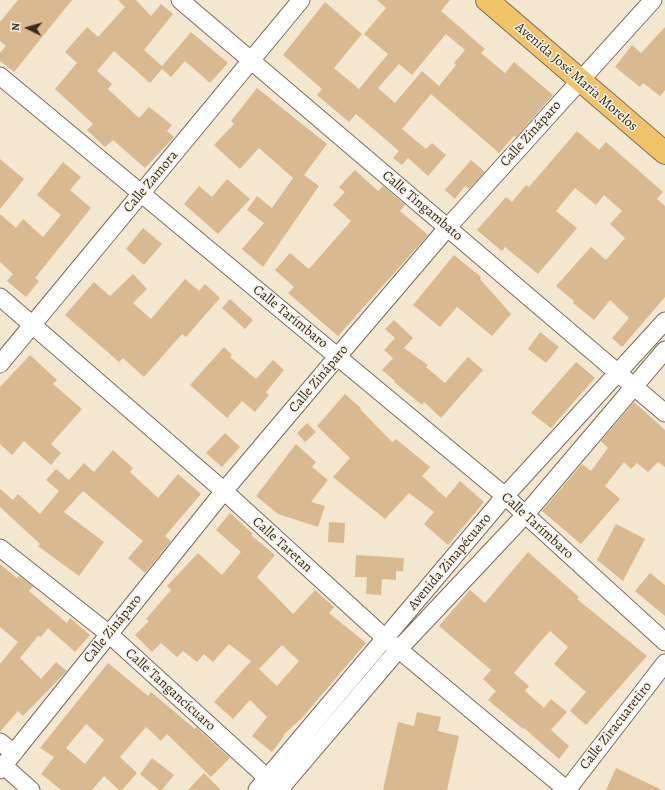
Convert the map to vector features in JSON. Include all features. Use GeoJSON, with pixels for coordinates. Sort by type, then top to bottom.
{"type":"FeatureCollection","features":[{"type":"Feature","properties":{"kind":"main road","name":"Avenida José María Morelos"},"geometry":{"type":"LineString","coordinates":[[487,0],[665,153]]}},
{"type":"Feature","properties":{"kind":"street","name":"Calle Tingambato"},"geometry":{"type":"LineString","coordinates":[[180,0],[250,62],[448,227],[665,413]]}},
{"type":"Feature","properties":{"kind":"street","name":"Calle Zamora"},"geometry":{"type":"LineString","coordinates":[[0,364],[302,0]]}},
{"type":"Feature","properties":{"kind":"street","name":"Calle Zináparo"},"geometry":{"type":"LineString","coordinates":[[2,768],[224,491],[338,356],[448,227],[579,80],[653,0]]}},
{"type":"Feature","properties":{"kind":"street","name":"Calle Tarímbaro"},"geometry":{"type":"LineString","coordinates":[[0,76],[505,496],[665,642]]}},
{"type":"Feature","properties":{"kind":"street","name":"Calle Taretan"},"geometry":{"type":"LineString","coordinates":[[0,297],[224,491],[398,650],[567,790]]}},
{"type":"Feature","properties":{"kind":"street","name":"Avenida Zinapécuaro"},"geometry":{"type":"LineString","coordinates":[[273,787],[385,638],[505,496],[665,321]]}},
{"type":"Feature","properties":{"kind":"street","name":"Avenida Zinapécuaro"},"geometry":{"type":"LineString","coordinates":[[273,787],[398,650],[526,515],[665,350]]}},
{"type":"Feature","properties":{"kind":"street","name":"Calle Tangancícuaro"},"geometry":{"type":"LineString","coordinates":[[0,548],[109,634],[273,787]]}},
{"type":"Feature","properties":{"kind":"street","name":"Calle Ziracuaretiro"},"geometry":{"type":"LineString","coordinates":[[567,790],[665,663]]}},
{"type":"Feature","properties":{"kind":"street"},"geometry":{"type":"LineString","coordinates":[[0,742],[14,753]]}},
{"type":"Feature","properties":{"kind":"street"},"geometry":{"type":"LineString","coordinates":[[2,768],[31,790]]}},
{"type":"Feature","properties":{"kind":"building"},"geometry":{"type":"Polygon","coordinates":[[[18,0],[72,0],[14,72],[0,61],[0,53],[6,46],[0,41],[0,22],[18,0]]]}},
{"type":"Feature","properties":{"kind":"building"},"geometry":{"type":"Polygon","coordinates":[[[118,0],[136,0],[151,16],[161,4],[173,14],[144,50],[162,66],[191,32],[228,63],[210,83],[185,61],[171,77],[162,69],[150,83],[114,51],[97,71],[112,84],[108,89],[139,118],[149,107],[172,125],[167,131],[174,137],[145,168],[113,140],[105,147],[87,130],[93,124],[55,89],[77,63],[65,52],[87,27],[98,37],[125,7],[118,0]]]}},
{"type":"Feature","properties":{"kind":"building"},"geometry":{"type":"Polygon","coordinates":[[[377,0],[450,0],[441,11],[485,49],[481,53],[505,73],[514,62],[553,95],[516,137],[514,136],[499,153],[431,94],[402,129],[426,149],[432,143],[446,155],[428,176],[408,158],[402,165],[393,158],[399,151],[356,114],[349,122],[317,95],[322,89],[283,55],[325,2],[362,34],[334,68],[359,89],[388,54],[364,34],[386,8],[377,0]],[[446,34],[412,75],[399,64],[378,88],[395,103],[422,71],[439,86],[456,65],[454,63],[465,50],[446,34]]]}},
{"type":"Feature","properties":{"kind":"building"},"geometry":{"type":"Polygon","coordinates":[[[665,27],[665,90],[660,96],[643,83],[640,87],[615,67],[632,45],[641,53],[665,27]]]}},
{"type":"Feature","properties":{"kind":"building"},"geometry":{"type":"Polygon","coordinates":[[[257,88],[327,144],[304,175],[319,186],[263,267],[242,249],[264,223],[247,210],[257,196],[272,208],[293,178],[259,148],[240,169],[214,145],[234,124],[231,121],[257,88]]]}},
{"type":"Feature","properties":{"kind":"building"},"geometry":{"type":"Polygon","coordinates":[[[577,131],[599,150],[606,142],[663,192],[657,199],[665,206],[665,297],[622,347],[612,338],[629,318],[610,300],[594,320],[573,303],[574,301],[556,286],[591,247],[606,260],[625,238],[610,224],[622,211],[604,195],[596,205],[575,188],[556,211],[577,228],[538,274],[505,247],[502,251],[477,230],[506,197],[512,202],[526,185],[529,187],[577,131]]]}},
{"type":"Feature","properties":{"kind":"building"},"geometry":{"type":"Polygon","coordinates":[[[0,159],[24,179],[0,209],[0,159]]]}},
{"type":"Feature","properties":{"kind":"building"},"geometry":{"type":"Polygon","coordinates":[[[471,160],[485,172],[469,189],[465,186],[455,199],[445,190],[471,160]]]}},
{"type":"Feature","properties":{"kind":"building"},"geometry":{"type":"Polygon","coordinates":[[[63,162],[81,177],[70,190],[91,208],[35,278],[39,281],[26,297],[7,281],[13,274],[0,262],[0,214],[16,228],[23,219],[43,237],[61,215],[37,195],[63,162]]]}},
{"type":"Feature","properties":{"kind":"building"},"geometry":{"type":"Polygon","coordinates":[[[355,170],[378,191],[383,186],[405,205],[400,211],[428,235],[338,336],[288,293],[294,287],[275,270],[290,253],[309,269],[351,221],[333,205],[345,192],[339,187],[355,170]]]}},
{"type":"Feature","properties":{"kind":"building"},"geometry":{"type":"Polygon","coordinates":[[[227,179],[250,199],[218,234],[184,204],[199,186],[212,197],[227,179]]]}},
{"type":"Feature","properties":{"kind":"building"},"geometry":{"type":"Polygon","coordinates":[[[143,228],[162,244],[144,265],[126,249],[143,228]]]}},
{"type":"Feature","properties":{"kind":"building"},"geometry":{"type":"Polygon","coordinates":[[[454,255],[481,277],[480,279],[511,314],[492,336],[457,307],[440,327],[413,305],[454,255]]]}},
{"type":"Feature","properties":{"kind":"building"},"geometry":{"type":"Polygon","coordinates":[[[133,274],[147,289],[133,303],[151,319],[185,279],[199,291],[205,284],[220,298],[186,337],[182,334],[144,377],[123,358],[119,362],[65,315],[94,282],[110,296],[133,274]]]}},
{"type":"Feature","properties":{"kind":"building"},"geometry":{"type":"Polygon","coordinates":[[[230,299],[253,320],[245,329],[222,308],[230,299]]]}},
{"type":"Feature","properties":{"kind":"building"},"geometry":{"type":"Polygon","coordinates":[[[394,320],[413,338],[404,348],[428,365],[426,367],[445,383],[468,357],[483,370],[441,418],[424,402],[422,405],[382,370],[393,358],[384,350],[395,338],[385,329],[394,320]]]}},
{"type":"Feature","properties":{"kind":"building"},"geometry":{"type":"Polygon","coordinates":[[[540,332],[559,347],[546,363],[528,349],[540,332]]]}},
{"type":"Feature","properties":{"kind":"building"},"geometry":{"type":"Polygon","coordinates":[[[224,347],[232,355],[230,357],[256,379],[273,360],[284,370],[266,392],[269,395],[255,412],[242,401],[227,418],[190,385],[224,347]]]}},
{"type":"Feature","properties":{"kind":"building"},"geometry":{"type":"Polygon","coordinates":[[[30,355],[57,380],[53,384],[82,409],[51,444],[61,453],[51,465],[24,441],[12,455],[0,444],[0,387],[30,355]]]}},
{"type":"Feature","properties":{"kind":"building"},"geometry":{"type":"Polygon","coordinates":[[[576,362],[595,378],[551,428],[531,413],[576,362]]]}},
{"type":"Feature","properties":{"kind":"building"},"geometry":{"type":"Polygon","coordinates":[[[345,394],[361,408],[360,409],[392,442],[396,439],[430,467],[422,476],[446,498],[460,481],[484,502],[448,545],[424,524],[434,512],[409,493],[385,519],[333,477],[350,458],[317,426],[345,394]]]}},
{"type":"Feature","properties":{"kind":"building"},"geometry":{"type":"Polygon","coordinates":[[[634,402],[665,430],[665,467],[658,462],[648,472],[637,463],[631,469],[624,462],[605,486],[620,499],[581,544],[542,511],[582,464],[591,471],[608,448],[601,441],[634,402]]]}},
{"type":"Feature","properties":{"kind":"building"},"geometry":{"type":"Polygon","coordinates":[[[307,423],[316,432],[305,442],[297,433],[307,423]]]}},
{"type":"Feature","properties":{"kind":"building"},"geometry":{"type":"Polygon","coordinates":[[[225,433],[240,447],[222,467],[206,453],[225,433]]]}},
{"type":"Feature","properties":{"kind":"building"},"geometry":{"type":"Polygon","coordinates":[[[296,444],[316,462],[312,467],[328,480],[311,502],[325,506],[318,527],[278,514],[256,496],[296,444]]]}},
{"type":"Feature","properties":{"kind":"building"},"geometry":{"type":"Polygon","coordinates":[[[113,450],[133,468],[130,472],[158,498],[178,474],[201,494],[165,536],[171,541],[145,573],[128,558],[143,541],[83,491],[64,512],[104,542],[79,576],[38,546],[40,544],[0,507],[0,489],[13,500],[18,494],[40,514],[59,491],[46,480],[56,469],[69,480],[84,463],[94,472],[113,450]]]}},
{"type":"Feature","properties":{"kind":"building"},"geometry":{"type":"Polygon","coordinates":[[[230,513],[253,534],[251,535],[275,555],[257,577],[293,614],[315,590],[334,607],[329,613],[366,643],[301,719],[283,735],[284,736],[272,752],[252,736],[267,717],[250,700],[233,719],[214,702],[251,661],[229,644],[213,662],[204,654],[197,662],[183,651],[177,657],[161,643],[152,652],[135,635],[149,621],[146,619],[171,590],[167,586],[198,553],[222,575],[241,552],[216,530],[230,513]],[[282,645],[259,669],[277,686],[299,661],[282,645]]]}},
{"type":"Feature","properties":{"kind":"building"},"geometry":{"type":"Polygon","coordinates":[[[329,522],[345,523],[344,543],[328,542],[329,522]]]}},
{"type":"Feature","properties":{"kind":"building"},"geometry":{"type":"Polygon","coordinates":[[[616,524],[645,539],[623,581],[597,560],[616,524]]]}},
{"type":"Feature","properties":{"kind":"building"},"geometry":{"type":"Polygon","coordinates":[[[528,552],[579,597],[577,599],[647,656],[586,725],[570,711],[586,692],[554,664],[568,647],[550,631],[540,642],[514,673],[529,686],[525,691],[544,708],[551,699],[567,712],[551,730],[569,746],[559,759],[524,728],[523,729],[488,700],[496,691],[483,679],[491,670],[439,626],[470,590],[485,603],[528,552]]]}},
{"type":"Feature","properties":{"kind":"building"},"geometry":{"type":"Polygon","coordinates":[[[356,555],[404,558],[403,571],[396,571],[396,580],[382,579],[381,595],[366,594],[367,577],[355,577],[356,555]]]}},
{"type":"Feature","properties":{"kind":"building"},"geometry":{"type":"Polygon","coordinates":[[[0,564],[17,578],[19,576],[33,586],[29,591],[67,623],[70,618],[90,635],[75,652],[48,628],[41,637],[38,636],[20,658],[41,679],[56,662],[67,671],[23,716],[18,711],[0,732],[0,664],[18,642],[0,627],[0,564]]]}},
{"type":"Feature","properties":{"kind":"building"},"geometry":{"type":"Polygon","coordinates":[[[650,573],[665,585],[665,616],[635,591],[650,573]]]}},
{"type":"Feature","properties":{"kind":"building"},"geometry":{"type":"Polygon","coordinates":[[[108,663],[148,696],[151,692],[195,729],[196,727],[230,758],[211,777],[167,734],[161,741],[146,727],[120,757],[137,773],[122,790],[119,790],[104,776],[92,790],[61,790],[41,774],[54,757],[40,748],[108,663]],[[86,724],[66,748],[85,764],[104,740],[86,724]]]}},
{"type":"Feature","properties":{"kind":"building"},"geometry":{"type":"Polygon","coordinates":[[[417,712],[441,717],[438,731],[459,736],[447,790],[383,790],[398,722],[414,726],[417,712]]]}},
{"type":"Feature","properties":{"kind":"building"},"geometry":{"type":"Polygon","coordinates":[[[152,758],[174,775],[162,790],[159,790],[140,774],[152,758]]]}},
{"type":"Feature","properties":{"kind":"building"},"geometry":{"type":"Polygon","coordinates":[[[616,768],[662,790],[606,790],[616,768]]]}},
{"type":"Feature","properties":{"kind":"building"},"geometry":{"type":"Polygon","coordinates":[[[204,773],[221,790],[188,790],[204,773]]]}}]}
